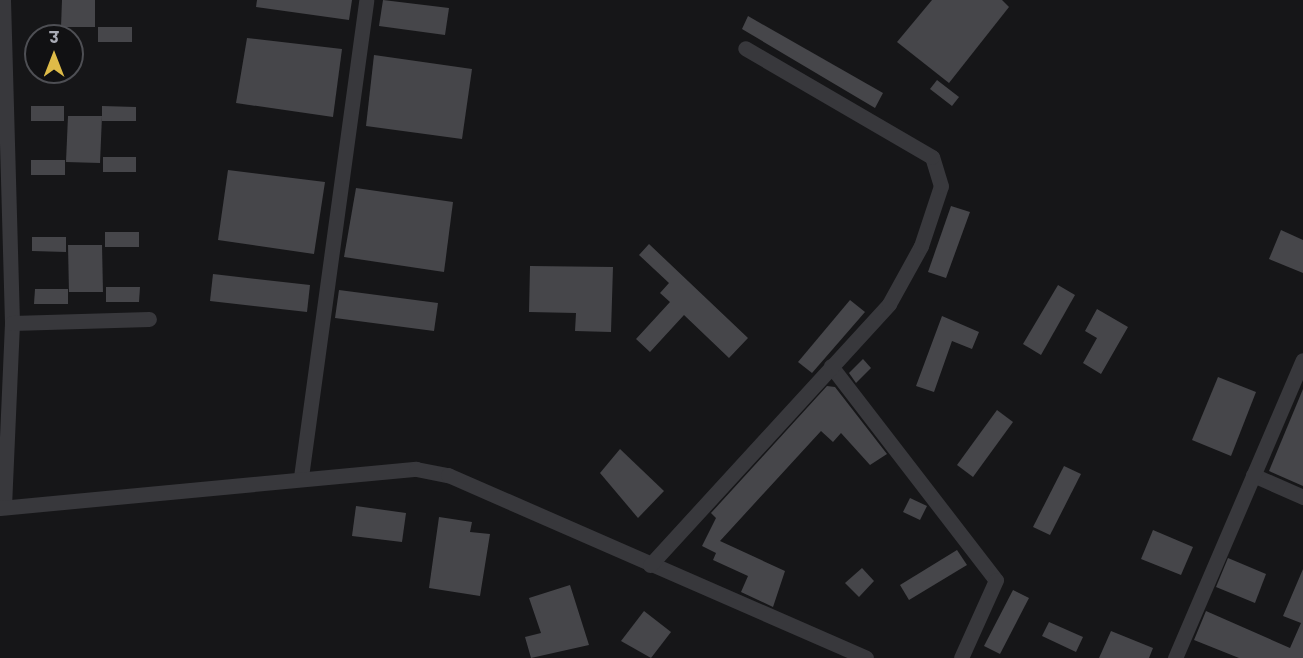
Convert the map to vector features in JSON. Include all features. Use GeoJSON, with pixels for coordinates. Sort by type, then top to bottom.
{"type":"FeatureCollection","features":[{"type":"Feature","properties":{"kind":"street"},"geometry":{"type":"LineString","coordinates":[[3,0],[4,185],[8,318],[2,508],[301,477],[416,469],[448,476],[866,658]]}},
{"type":"Feature","properties":{"kind":"street"},"geometry":{"type":"LineString","coordinates":[[301,477],[366,0]]}},
{"type":"Feature","properties":{"kind":"street"},"geometry":{"type":"LineString","coordinates":[[650,565],[889,304],[921,246],[941,186],[932,157],[745,48]]}},
{"type":"Feature","properties":{"kind":"street"},"geometry":{"type":"LineString","coordinates":[[8,318],[149,320]]}},
{"type":"Feature","properties":{"kind":"street"},"geometry":{"type":"LineString","coordinates":[[1175,658],[1303,360]]}},
{"type":"Feature","properties":{"kind":"street"},"geometry":{"type":"LineString","coordinates":[[831,366],[996,580],[961,658]]}},
{"type":"Feature","properties":{"kind":"street"},"geometry":{"type":"LineString","coordinates":[[1253,476],[1303,498]]}},
{"type":"Feature","properties":{"kind":"building"},"geometry":{"type":"Polygon","coordinates":[[[62,0],[95,0],[95,27],[84,27],[84,24],[61,24],[62,0]]]}},
{"type":"Feature","properties":{"kind":"building"},"geometry":{"type":"Polygon","coordinates":[[[257,0],[352,0],[349,20],[256,7],[257,0]]]}},
{"type":"Feature","properties":{"kind":"building"},"geometry":{"type":"Polygon","coordinates":[[[383,0],[449,8],[445,35],[379,26],[383,0]]]}},
{"type":"Feature","properties":{"kind":"building"},"geometry":{"type":"Polygon","coordinates":[[[932,0],[1002,0],[1009,7],[949,83],[897,42],[932,0]]]}},
{"type":"Feature","properties":{"kind":"building"},"geometry":{"type":"Polygon","coordinates":[[[748,16],[883,93],[875,108],[742,29],[748,16]]]}},
{"type":"Feature","properties":{"kind":"building"},"geometry":{"type":"Polygon","coordinates":[[[98,27],[132,27],[132,42],[98,42],[98,27]]]}},
{"type":"Feature","properties":{"kind":"building"},"geometry":{"type":"Polygon","coordinates":[[[247,38],[342,49],[333,117],[236,103],[247,38]]]}},
{"type":"Feature","properties":{"kind":"building"},"geometry":{"type":"Polygon","coordinates":[[[374,55],[472,69],[462,139],[366,126],[374,55]]]}},
{"type":"Feature","properties":{"kind":"building"},"geometry":{"type":"Polygon","coordinates":[[[937,80],[959,97],[952,106],[930,89],[937,80]]]}},
{"type":"Feature","properties":{"kind":"building"},"geometry":{"type":"Polygon","coordinates":[[[31,106],[64,106],[64,121],[31,121],[31,106]]]}},
{"type":"Feature","properties":{"kind":"building"},"geometry":{"type":"Polygon","coordinates":[[[102,106],[136,107],[136,121],[102,121],[102,106]]]}},
{"type":"Feature","properties":{"kind":"building"},"geometry":{"type":"Polygon","coordinates":[[[68,116],[102,116],[100,163],[66,162],[68,116]]]}},
{"type":"Feature","properties":{"kind":"building"},"geometry":{"type":"Polygon","coordinates":[[[103,157],[136,157],[136,172],[103,172],[103,157]]]}},
{"type":"Feature","properties":{"kind":"building"},"geometry":{"type":"Polygon","coordinates":[[[31,160],[65,160],[65,175],[31,175],[31,160]]]}},
{"type":"Feature","properties":{"kind":"building"},"geometry":{"type":"Polygon","coordinates":[[[228,170],[325,182],[314,254],[218,240],[228,170]]]}},
{"type":"Feature","properties":{"kind":"building"},"geometry":{"type":"Polygon","coordinates":[[[356,188],[453,202],[444,272],[344,257],[356,188]]]}},
{"type":"Feature","properties":{"kind":"building"},"geometry":{"type":"Polygon","coordinates":[[[951,206],[970,212],[946,278],[928,272],[951,206]]]}},
{"type":"Feature","properties":{"kind":"building"},"geometry":{"type":"Polygon","coordinates":[[[1281,230],[1303,240],[1303,273],[1269,259],[1281,230]]]}},
{"type":"Feature","properties":{"kind":"building"},"geometry":{"type":"Polygon","coordinates":[[[105,232],[139,232],[139,247],[105,247],[105,232]]]}},
{"type":"Feature","properties":{"kind":"building"},"geometry":{"type":"Polygon","coordinates":[[[32,237],[66,237],[66,252],[32,251],[32,237]]]}},
{"type":"Feature","properties":{"kind":"building"},"geometry":{"type":"Polygon","coordinates":[[[649,244],[748,338],[729,358],[684,315],[650,352],[636,339],[670,302],[660,293],[669,283],[639,255],[649,244]]]}},
{"type":"Feature","properties":{"kind":"building"},"geometry":{"type":"Polygon","coordinates":[[[68,245],[102,245],[103,292],[69,292],[68,245]]]}},
{"type":"Feature","properties":{"kind":"building"},"geometry":{"type":"Polygon","coordinates":[[[530,266],[613,267],[611,332],[575,331],[576,313],[529,312],[530,266]]]}},
{"type":"Feature","properties":{"kind":"building"},"geometry":{"type":"Polygon","coordinates":[[[213,274],[310,285],[307,312],[210,301],[213,274]]]}},
{"type":"Feature","properties":{"kind":"building"},"geometry":{"type":"Polygon","coordinates":[[[1058,285],[1075,295],[1041,355],[1023,344],[1058,285]]]}},
{"type":"Feature","properties":{"kind":"building"},"geometry":{"type":"Polygon","coordinates":[[[106,287],[140,287],[139,302],[106,302],[106,287]]]}},
{"type":"Feature","properties":{"kind":"building"},"geometry":{"type":"Polygon","coordinates":[[[35,289],[68,289],[68,304],[34,304],[35,289]]]}},
{"type":"Feature","properties":{"kind":"building"},"geometry":{"type":"Polygon","coordinates":[[[339,290],[438,303],[434,331],[335,318],[339,290]]]}},
{"type":"Feature","properties":{"kind":"building"},"geometry":{"type":"Polygon","coordinates":[[[850,300],[865,312],[812,373],[798,362],[850,300]]]}},
{"type":"Feature","properties":{"kind":"building"},"geometry":{"type":"Polygon","coordinates":[[[1097,309],[1128,327],[1101,374],[1083,363],[1097,338],[1085,331],[1097,309]]]}},
{"type":"Feature","properties":{"kind":"building"},"geometry":{"type":"Polygon","coordinates":[[[942,316],[979,332],[972,349],[952,341],[934,392],[916,386],[942,316]]]}},
{"type":"Feature","properties":{"kind":"building"},"geometry":{"type":"Polygon","coordinates":[[[863,359],[871,368],[856,383],[849,373],[863,359]]]}},
{"type":"Feature","properties":{"kind":"building"},"geometry":{"type":"Polygon","coordinates":[[[1218,377],[1256,392],[1231,456],[1192,440],[1218,377]]]}},
{"type":"Feature","properties":{"kind":"building"},"geometry":{"type":"Polygon","coordinates":[[[827,386],[835,387],[887,454],[870,465],[841,433],[833,442],[821,431],[720,541],[785,571],[773,607],[741,592],[748,576],[713,560],[716,553],[702,546],[716,518],[711,513],[827,386]]]}},
{"type":"Feature","properties":{"kind":"building"},"geometry":{"type":"Polygon","coordinates":[[[1303,389],[1303,486],[1269,471],[1303,389]]]}},
{"type":"Feature","properties":{"kind":"building"},"geometry":{"type":"Polygon","coordinates":[[[997,410],[1013,422],[973,477],[957,465],[997,410]]]}},
{"type":"Feature","properties":{"kind":"building"},"geometry":{"type":"Polygon","coordinates":[[[620,449],[664,491],[638,518],[600,473],[620,449]]]}},
{"type":"Feature","properties":{"kind":"building"},"geometry":{"type":"Polygon","coordinates":[[[1064,466],[1081,474],[1050,535],[1033,527],[1064,466]]]}},
{"type":"Feature","properties":{"kind":"building"},"geometry":{"type":"Polygon","coordinates":[[[910,498],[927,506],[920,520],[903,512],[910,498]]]}},
{"type":"Feature","properties":{"kind":"building"},"geometry":{"type":"Polygon","coordinates":[[[356,506],[406,513],[402,542],[352,536],[356,506]]]}},
{"type":"Feature","properties":{"kind":"building"},"geometry":{"type":"Polygon","coordinates":[[[439,517],[472,522],[470,532],[490,534],[480,596],[429,588],[439,517]]]}},
{"type":"Feature","properties":{"kind":"building"},"geometry":{"type":"Polygon","coordinates":[[[1153,530],[1193,547],[1181,575],[1141,559],[1153,530]]]}},
{"type":"Feature","properties":{"kind":"building"},"geometry":{"type":"Polygon","coordinates":[[[957,550],[967,565],[909,600],[900,585],[957,550]]]}},
{"type":"Feature","properties":{"kind":"building"},"geometry":{"type":"Polygon","coordinates":[[[1228,558],[1266,574],[1255,603],[1216,587],[1228,558]]]}},
{"type":"Feature","properties":{"kind":"building"},"geometry":{"type":"Polygon","coordinates":[[[862,568],[874,581],[859,597],[845,583],[862,568]]]}},
{"type":"Feature","properties":{"kind":"building"},"geometry":{"type":"Polygon","coordinates":[[[1303,569],[1303,658],[1239,658],[1194,640],[1206,611],[1290,648],[1301,623],[1283,616],[1303,569]]]}},
{"type":"Feature","properties":{"kind":"building"},"geometry":{"type":"Polygon","coordinates":[[[570,585],[589,645],[531,658],[525,637],[541,633],[529,598],[570,585]]]}},
{"type":"Feature","properties":{"kind":"building"},"geometry":{"type":"Polygon","coordinates":[[[1013,590],[1029,598],[1000,654],[984,646],[1013,590]]]}},
{"type":"Feature","properties":{"kind":"building"},"geometry":{"type":"Polygon","coordinates":[[[644,611],[671,632],[651,658],[621,641],[644,611]]]}},
{"type":"Feature","properties":{"kind":"building"},"geometry":{"type":"Polygon","coordinates":[[[1049,622],[1083,637],[1076,652],[1042,636],[1049,622]]]}},
{"type":"Feature","properties":{"kind":"building"},"geometry":{"type":"Polygon","coordinates":[[[1111,631],[1153,648],[1149,658],[1099,658],[1111,631]]]}}]}
